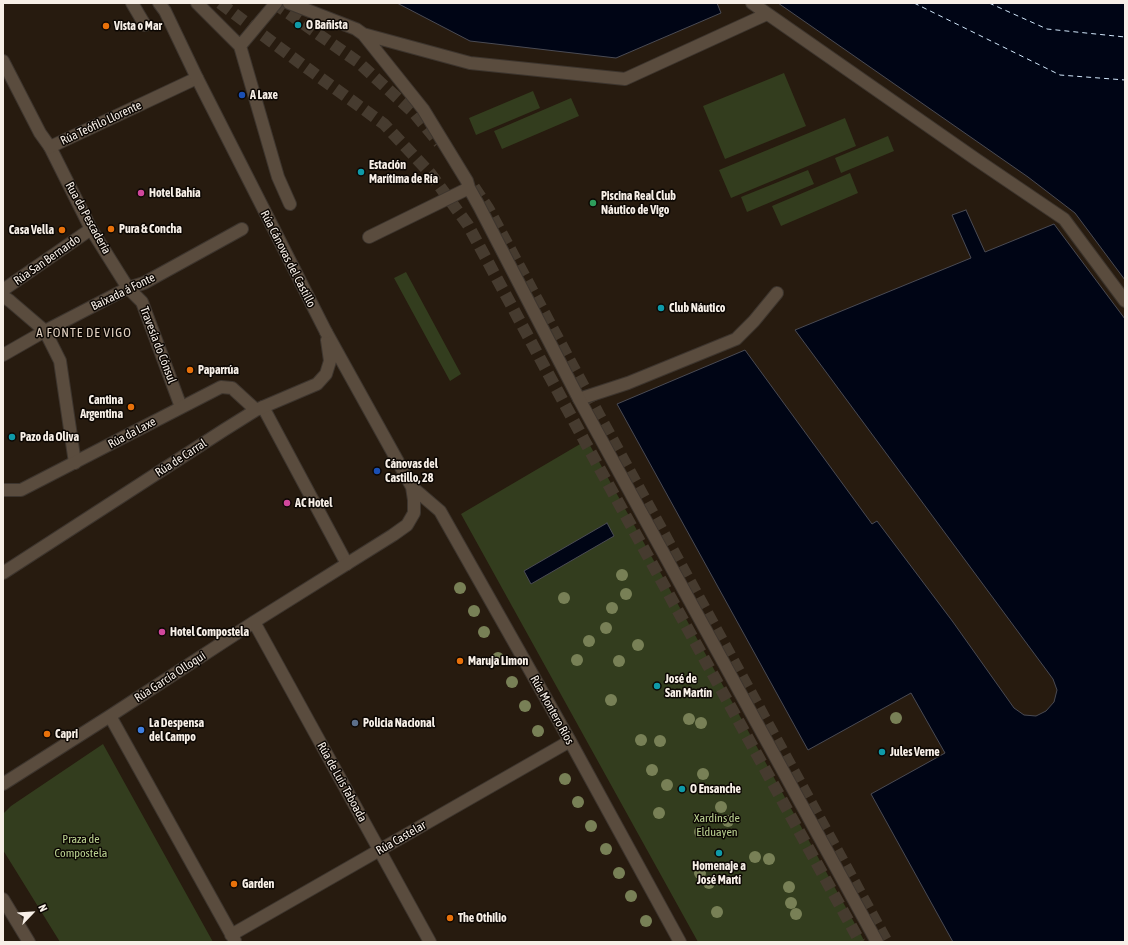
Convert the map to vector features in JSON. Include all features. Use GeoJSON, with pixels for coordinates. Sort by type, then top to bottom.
{"type":"FeatureCollection","features":[{"type":"Feature","properties":{"kind":"street"},"geometry":{"type":"LineString","coordinates":[[132,3],[145,25]]}},
{"type":"Feature","properties":{"kind":"street","name":"Rúa Cánovas del Castillo"},"geometry":{"type":"LineString","coordinates":[[159,3],[165,11],[197,78],[326,332],[412,487],[414,513]]}},
{"type":"Feature","properties":{"kind":"street"},"geometry":{"type":"LineString","coordinates":[[197,3],[240,46],[278,177],[290,204]]}},
{"type":"Feature","properties":{"kind":"street"},"geometry":{"type":"LineString","coordinates":[[240,46],[276,3]]}},
{"type":"Feature","properties":{"kind":"street"},"geometry":{"type":"LineString","coordinates":[[289,3],[356,29],[363,34],[423,109],[467,181],[469,188],[483,212],[579,399],[877,942]]}},
{"type":"Feature","properties":{"kind":"street"},"geometry":{"type":"LineString","coordinates":[[752,3],[1064,219],[1125,301]]}},
{"type":"Feature","properties":{"kind":"street"},"geometry":{"type":"LineString","coordinates":[[363,34],[470,63],[625,79],[767,14]]}},
{"type":"Feature","properties":{"kind":"street","name":"Rúa Teófilo Llorente"},"geometry":{"type":"LineString","coordinates":[[3,61],[40,134],[50,147],[197,78]]}},
{"type":"Feature","properties":{"kind":"street","name":"Rua da Pescadería"},"geometry":{"type":"LineString","coordinates":[[50,147],[91,229],[128,288]]}},
{"type":"Feature","properties":{"kind":"street"},"geometry":{"type":"LineString","coordinates":[[369,237],[469,188]]}},
{"type":"Feature","properties":{"kind":"street","name":"Rúa San Bernardo"},"geometry":{"type":"LineString","coordinates":[[3,290],[91,229]]}},
{"type":"Feature","properties":{"kind":"street","name":"Baixada á Fonte"},"geometry":{"type":"LineString","coordinates":[[3,355],[45,331],[128,288],[144,283],[242,229]]}},
{"type":"Feature","properties":{"kind":"street","name":"Travesía do Cónsul"},"geometry":{"type":"LineString","coordinates":[[128,288],[142,302],[181,407]]}},
{"type":"Feature","properties":{"kind":"street"},"geometry":{"type":"LineString","coordinates":[[579,399],[628,383],[736,339],[754,321],[777,292]]}},
{"type":"Feature","properties":{"kind":"street","name":"Rúa San Bernardo"},"geometry":{"type":"LineString","coordinates":[[3,296],[45,331]]}},
{"type":"Feature","properties":{"kind":"street"},"geometry":{"type":"LineString","coordinates":[[45,331],[60,361],[74,463]]}},
{"type":"Feature","properties":{"kind":"street","name":"Rúa de Carral"},"geometry":{"type":"LineString","coordinates":[[3,573],[259,409],[317,384],[326,374],[330,361],[326,332]]}},
{"type":"Feature","properties":{"kind":"street","name":"Rúa da Laxe"},"geometry":{"type":"LineString","coordinates":[[3,490],[21,490],[221,387],[232,388],[259,409],[347,564]]}},
{"type":"Feature","properties":{"kind":"street","name":"Rúa Montero Ríos"},"geometry":{"type":"LineString","coordinates":[[412,487],[440,511],[570,741],[680,942]]}},
{"type":"Feature","properties":{"kind":"street","name":"Rúa García Olloqui"},"geometry":{"type":"LineString","coordinates":[[3,784],[402,528],[406,525],[414,513]]}},
{"type":"Feature","properties":{"kind":"street","name":"Rúa de Luis Taboada"},"geometry":{"type":"LineString","coordinates":[[254,622],[430,942]]}},
{"type":"Feature","properties":{"kind":"street"},"geometry":{"type":"LineString","coordinates":[[110,716],[233,939]]}},
{"type":"Feature","properties":{"kind":"street","name":"Rúa Castelar"},"geometry":{"type":"LineString","coordinates":[[233,939],[380,851],[570,741]]}},
{"type":"Feature","properties":{"kind":"street"},"geometry":{"type":"LineString","coordinates":[[3,899],[29,942]]}},
{"type":"Feature","properties":{"kind":"green space"},"geometry":{"type":"Polygon","coordinates":[[[784,73],[806,126],[725,159],[703,106],[784,73]]]}},
{"type":"Feature","properties":{"kind":"green space"},"geometry":{"type":"Polygon","coordinates":[[[533,91],[540,108],[476,135],[469,118],[533,91]]]}},
{"type":"Feature","properties":{"kind":"green space"},"geometry":{"type":"Polygon","coordinates":[[[571,98],[579,116],[502,149],[494,131],[571,98]]]}},
{"type":"Feature","properties":{"kind":"green space"},"geometry":{"type":"Polygon","coordinates":[[[845,118],[856,146],[731,198],[719,170],[845,118]]]}},
{"type":"Feature","properties":{"kind":"green space"},"geometry":{"type":"Polygon","coordinates":[[[888,136],[894,151],[841,173],[835,158],[888,136]]]}},
{"type":"Feature","properties":{"kind":"green space"},"geometry":{"type":"Polygon","coordinates":[[[808,170],[814,184],[747,212],[741,197],[808,170]]]}},
{"type":"Feature","properties":{"kind":"green space"},"geometry":{"type":"Polygon","coordinates":[[[850,173],[858,193],[781,226],[772,206],[850,173]]]}},
{"type":"Feature","properties":{"kind":"green space"},"geometry":{"type":"Polygon","coordinates":[[[406,272],[461,374],[450,381],[394,278],[406,272]]]}},
{"type":"Feature","properties":{"kind":"green space","name":"Xardíns de Elduayen"},"geometry":{"type":"Polygon","coordinates":[[[587,440],[865,942],[698,942],[461,514],[587,440]]]}},
{"type":"Feature","properties":{"kind":"green space","name":"Praza de Compostela"},"geometry":{"type":"Polygon","coordinates":[[[103,744],[213,942],[60,942],[3,850],[3,814],[11,806],[103,744]]]}},
{"type":"Feature","properties":{"kind":"water"},"geometry":{"type":"Polygon","coordinates":[[[397,3],[717,3],[721,13],[616,58],[470,41],[397,3]]]}},
{"type":"Feature","properties":{"kind":"water"},"geometry":{"type":"Polygon","coordinates":[[[778,3],[1125,3],[1125,280],[1075,213],[1028,177],[778,3]]]}},
{"type":"Feature","properties":{"kind":"water"},"geometry":{"type":"Polygon","coordinates":[[[966,210],[985,252],[1054,224],[1125,319],[1125,942],[953,942],[871,794],[945,753],[911,693],[808,750],[617,404],[745,350],[872,524],[877,521],[953,622],[1014,708],[1024,715],[1036,716],[1046,711],[1054,702],[1057,690],[1053,679],[795,330],[971,258],[952,215],[966,210]]]}},
{"type":"Feature","properties":{"kind":"water"},"geometry":{"type":"Polygon","coordinates":[[[607,523],[614,536],[531,584],[524,571],[607,523]]]}},
{"type":"Feature","properties":{"kind":"ferry route"},"geometry":{"type":"LineString","coordinates":[[914,3],[1060,75],[1125,80]]}},
{"type":"Feature","properties":{"kind":"ferry route"},"geometry":{"type":"LineString","coordinates":[[989,3],[1047,29],[1125,37]]}},
{"type":"Feature","properties":{"kind":"tunnel"},"geometry":{"type":"LineString","coordinates":[[220,3],[384,124],[430,173],[468,225],[584,440],[860,942]]}},
{"type":"Feature","properties":{"kind":"tunnel"},"geometry":{"type":"LineString","coordinates":[[274,3],[358,62],[415,114],[439,143]]}},
{"type":"Feature","properties":{"kind":"tunnel"},"geometry":{"type":"LineString","coordinates":[[474,187],[488,208],[599,415],[887,942]]}},
{"type":"Feature","properties":{"kind":"place","name":"O Bañista"},"geometry":{"type":"Point","coordinates":[298,25]}},
{"type":"Feature","properties":{"kind":"place","name":"Vista o Mar"},"geometry":{"type":"Point","coordinates":[106,26]}},
{"type":"Feature","properties":{"kind":"place","name":"A Laxe"},"geometry":{"type":"Point","coordinates":[242,95]}},
{"type":"Feature","properties":{"kind":"place","name":"Estación Marítima de Ría"},"geometry":{"type":"Point","coordinates":[361,172]}},
{"type":"Feature","properties":{"kind":"place","name":"Hotel Bahía"},"geometry":{"type":"Point","coordinates":[141,193]}},
{"type":"Feature","properties":{"kind":"place","name":"Piscina Real Club Náutico de Vigo"},"geometry":{"type":"Point","coordinates":[593,203]}},
{"type":"Feature","properties":{"kind":"place","name":"Pura & Concha"},"geometry":{"type":"Point","coordinates":[111,229]}},
{"type":"Feature","properties":{"kind":"place","name":"Casa Vella"},"geometry":{"type":"Point","coordinates":[62,230]}},
{"type":"Feature","properties":{"kind":"place","name":"Club Náutico"},"geometry":{"type":"Point","coordinates":[661,308]}},
{"type":"Feature","properties":{"kind":"place","name":"Paparrúa"},"geometry":{"type":"Point","coordinates":[190,370]}},
{"type":"Feature","properties":{"kind":"place","name":"Cantina Argentina"},"geometry":{"type":"Point","coordinates":[131,407]}},
{"type":"Feature","properties":{"kind":"place","name":"Pazo da Oliva"},"geometry":{"type":"Point","coordinates":[12,437]}},
{"type":"Feature","properties":{"kind":"place","name":"Cánovas del Castillo, 28"},"geometry":{"type":"Point","coordinates":[377,471]}},
{"type":"Feature","properties":{"kind":"place","name":"AC Hotel"},"geometry":{"type":"Point","coordinates":[287,503]}},
{"type":"Feature","properties":{"kind":"place","name":"Hotel Compostela"},"geometry":{"type":"Point","coordinates":[162,632]}},
{"type":"Feature","properties":{"kind":"place","name":"Maruja Limon"},"geometry":{"type":"Point","coordinates":[460,661]}},
{"type":"Feature","properties":{"kind":"place","name":"José de San Martín"},"geometry":{"type":"Point","coordinates":[657,686]}},
{"type":"Feature","properties":{"kind":"place","name":"Policia Nacional"},"geometry":{"type":"Point","coordinates":[355,723]}},
{"type":"Feature","properties":{"kind":"place","name":"La Despensa del Campo"},"geometry":{"type":"Point","coordinates":[141,730]}},
{"type":"Feature","properties":{"kind":"place","name":"Capri"},"geometry":{"type":"Point","coordinates":[47,734]}},
{"type":"Feature","properties":{"kind":"place","name":"Jules Verne"},"geometry":{"type":"Point","coordinates":[882,752]}},
{"type":"Feature","properties":{"kind":"place","name":"O Ensanche"},"geometry":{"type":"Point","coordinates":[682,789]}},
{"type":"Feature","properties":{"kind":"place","name":"Homenaje a José Martí"},"geometry":{"type":"Point","coordinates":[719,853]}},
{"type":"Feature","properties":{"kind":"place","name":"Garden"},"geometry":{"type":"Point","coordinates":[234,884]}},
{"type":"Feature","properties":{"kind":"place","name":"The Othilio"},"geometry":{"type":"Point","coordinates":[450,918]}},
{"type":"Feature","properties":{"kind":"district","name":"A FONTE DE VIGO"},"geometry":{"type":"Point","coordinates":[84,333]}}]}
